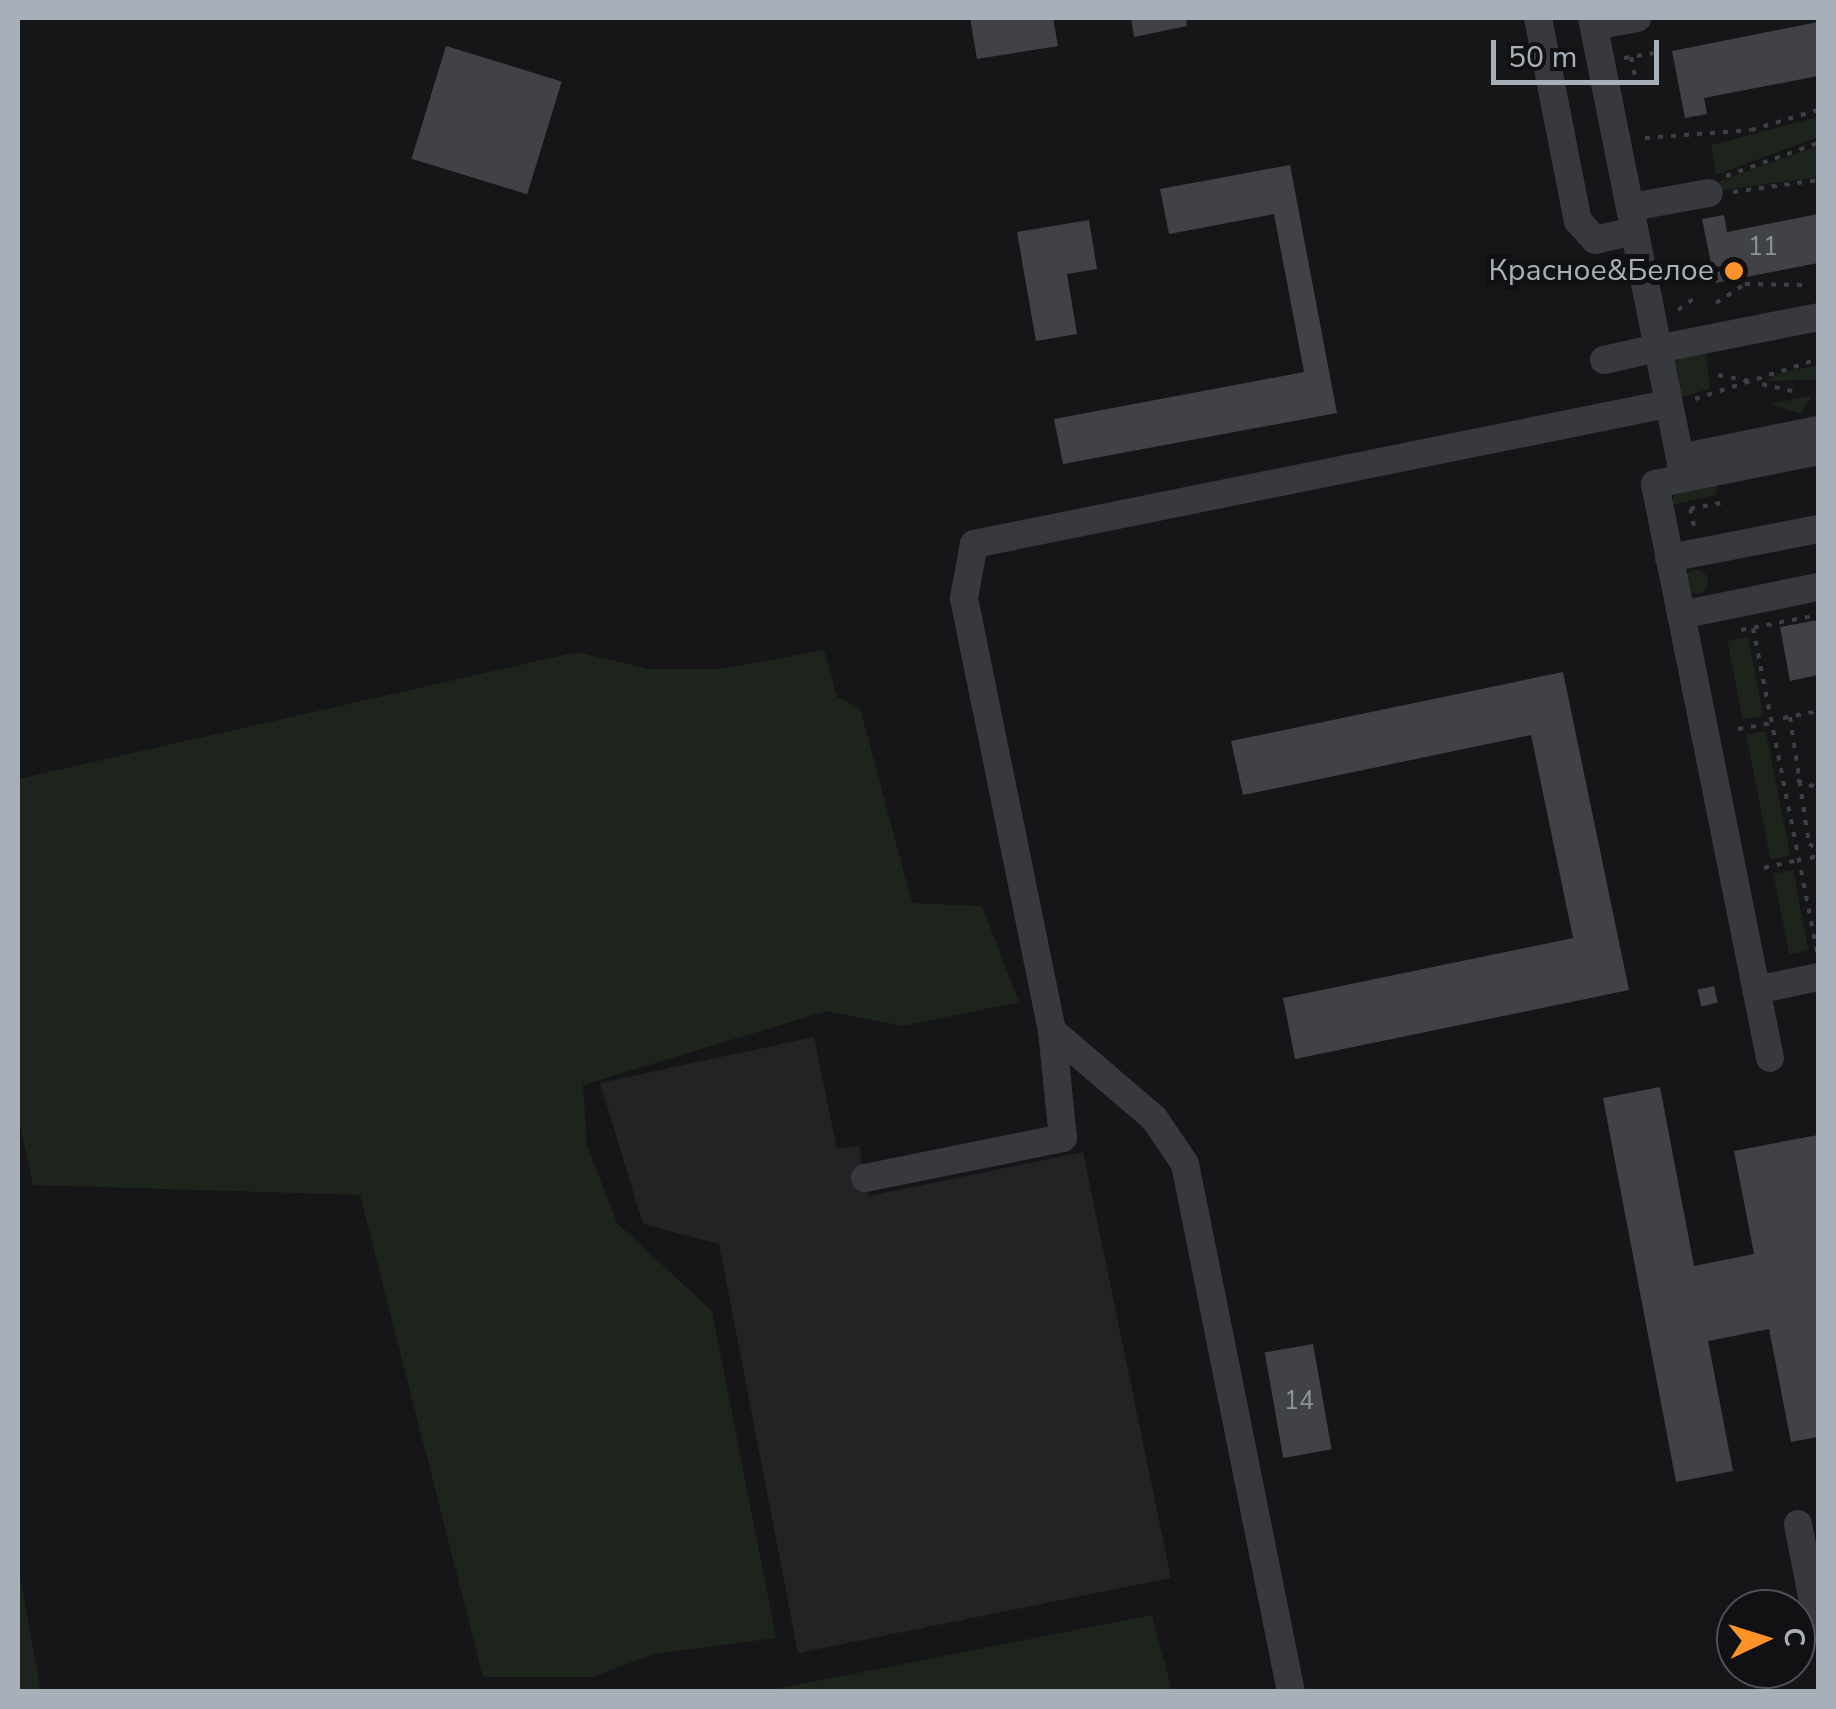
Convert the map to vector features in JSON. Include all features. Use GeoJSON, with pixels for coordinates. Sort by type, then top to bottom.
{"type":"FeatureCollection","features":[{"type":"Feature","properties":{"kind":"street"},"geometry":{"type":"LineString","coordinates":[[1538,18],[1578,221],[1594,240],[1635,219],[1715,193]]}},
{"type":"Feature","properties":{"kind":"street"},"geometry":{"type":"LineString","coordinates":[[1637,18],[1593,22],[1682,468]]}},
{"type":"Feature","properties":{"kind":"street"},"geometry":{"type":"LineString","coordinates":[[1604,360],[1818,317]]}},
{"type":"Feature","properties":{"kind":"street"},"geometry":{"type":"LineString","coordinates":[[865,1178],[1063,1138],[1052,1031],[964,598],[974,544],[1657,406]]}},
{"type":"Feature","properties":{"kind":"street"},"geometry":{"type":"LineString","coordinates":[[1770,1058],[1655,484],[1682,468],[1818,430]]}},
{"type":"Feature","properties":{"kind":"street"},"geometry":{"type":"LineString","coordinates":[[1682,468],[1818,451]]}},
{"type":"Feature","properties":{"kind":"street"},"geometry":{"type":"LineString","coordinates":[[1670,558],[1818,529]]}},
{"type":"Feature","properties":{"kind":"street"},"geometry":{"type":"LineString","coordinates":[[1681,615],[1818,587]]}},
{"type":"Feature","properties":{"kind":"street"},"geometry":{"type":"LineString","coordinates":[[1756,990],[1818,977]]}},
{"type":"Feature","properties":{"kind":"street"},"geometry":{"type":"LineString","coordinates":[[1052,1031],[1154,1118],[1186,1164],[1291,1692]]}},
{"type":"Feature","properties":{"kind":"street"},"geometry":{"type":"LineString","coordinates":[[1798,1524],[1818,1628]]}},
{"type":"Feature","properties":{"kind":"path"},"geometry":{"type":"LineString","coordinates":[[1609,61],[1654,53]]}},
{"type":"Feature","properties":{"kind":"path"},"geometry":{"type":"LineString","coordinates":[[1631,57],[1634,76]]}},
{"type":"Feature","properties":{"kind":"path"},"geometry":{"type":"LineString","coordinates":[[1645,138],[1752,130],[1818,110]]}},
{"type":"Feature","properties":{"kind":"path"},"geometry":{"type":"LineString","coordinates":[[1818,142],[1717,179],[1715,193],[1818,180]]}},
{"type":"Feature","properties":{"kind":"path"},"geometry":{"type":"LineString","coordinates":[[1608,268],[1619,266]]}},
{"type":"Feature","properties":{"kind":"path"},"geometry":{"type":"LineString","coordinates":[[1716,303],[1744,284],[1808,284]]}},
{"type":"Feature","properties":{"kind":"path"},"geometry":{"type":"LineString","coordinates":[[1671,316],[1700,295]]}},
{"type":"Feature","properties":{"kind":"path"},"geometry":{"type":"LineString","coordinates":[[1702,397],[1818,358]]}},
{"type":"Feature","properties":{"kind":"path"},"geometry":{"type":"LineString","coordinates":[[1718,375],[1748,381]]}},
{"type":"Feature","properties":{"kind":"path"},"geometry":{"type":"LineString","coordinates":[[1762,384],[1797,392]]}},
{"type":"Feature","properties":{"kind":"path"},"geometry":{"type":"LineString","coordinates":[[1698,540],[1690,509],[1720,503]]}},
{"type":"Feature","properties":{"kind":"path"},"geometry":{"type":"LineString","coordinates":[[1818,615],[1753,628],[1818,957]]}},
{"type":"Feature","properties":{"kind":"path"},"geometry":{"type":"LineString","coordinates":[[1818,712],[1786,718],[1797,780],[1818,851]]}},
{"type":"Feature","properties":{"kind":"path"},"geometry":{"type":"LineString","coordinates":[[1738,729],[1771,723]]}},
{"type":"Feature","properties":{"kind":"path"},"geometry":{"type":"LineString","coordinates":[[1797,780],[1818,788]]}},
{"type":"Feature","properties":{"kind":"path"},"geometry":{"type":"LineString","coordinates":[[1764,868],[1799,860]]}},
{"type":"Feature","properties":{"kind":"shaded area"},"geometry":{"type":"Polygon","coordinates":[[[1818,117],[1818,137],[1716,175],[1711,145],[1818,117]]]}},
{"type":"Feature","properties":{"kind":"shaded area"},"geometry":{"type":"Polygon","coordinates":[[[1818,146],[1818,177],[1722,190],[1720,181],[1818,146]]]}},
{"type":"Feature","properties":{"kind":"shaded area"},"geometry":{"type":"Polygon","coordinates":[[[1705,348],[1710,389],[1677,398],[1674,359],[1705,348]]]}},
{"type":"Feature","properties":{"kind":"shaded area"},"geometry":{"type":"Polygon","coordinates":[[[1818,365],[1818,380],[1766,381],[1780,373],[1818,365]]]}},
{"type":"Feature","properties":{"kind":"shaded area"},"geometry":{"type":"Polygon","coordinates":[[[1812,395],[1801,414],[1771,404],[1812,395]]]}},
{"type":"Feature","properties":{"kind":"shaded area"},"geometry":{"type":"Polygon","coordinates":[[[1718,484],[1716,495],[1672,505],[1674,494],[1718,484]]]}},
{"type":"Feature","properties":{"kind":"shaded area"},"geometry":{"type":"Polygon","coordinates":[[[1696,570],[1705,573],[1705,591],[1696,594],[1687,591],[1684,582],[1687,573],[1696,570]]]}},
{"type":"Feature","properties":{"kind":"shaded area"},"geometry":{"type":"Polygon","coordinates":[[[1748,637],[1763,716],[1743,720],[1727,641],[1748,637]]]}},
{"type":"Feature","properties":{"kind":"shaded area"},"geometry":{"type":"Polygon","coordinates":[[[824,650],[837,697],[860,708],[912,903],[982,906],[1019,1002],[903,1026],[827,1011],[583,1085],[587,1145],[617,1223],[712,1311],[776,1638],[654,1654],[592,1677],[483,1677],[360,1195],[33,1185],[18,1116],[18,779],[577,652],[649,669],[721,669],[824,650]]]}},
{"type":"Feature","properties":{"kind":"shaded area"},"geometry":{"type":"Polygon","coordinates":[[[1766,731],[1790,856],[1771,859],[1746,735],[1766,731]]]}},
{"type":"Feature","properties":{"kind":"shaded area"},"geometry":{"type":"Polygon","coordinates":[[[1793,870],[1809,950],[1789,954],[1773,874],[1793,870]]]}},
{"type":"Feature","properties":{"kind":"shaded area"},"geometry":{"type":"Polygon","coordinates":[[[814,1037],[837,1149],[859,1146],[869,1196],[1083,1152],[1171,1578],[798,1653],[719,1244],[643,1224],[600,1083],[814,1037]]]}},
{"type":"Feature","properties":{"kind":"shaded area"},"geometry":{"type":"Polygon","coordinates":[[[18,1566],[41,1691],[18,1691],[18,1566]]]}},
{"type":"Feature","properties":{"kind":"shaded area"},"geometry":{"type":"Polygon","coordinates":[[[1152,1615],[1172,1691],[765,1691],[1152,1615]]]}},
{"type":"Feature","properties":{"kind":"building"},"geometry":{"type":"Polygon","coordinates":[[[970,18],[1053,18],[1058,46],[977,59],[970,18]]]}},
{"type":"Feature","properties":{"kind":"building"},"geometry":{"type":"Polygon","coordinates":[[[1131,18],[1186,18],[1187,26],[1134,37],[1131,18]]]}},
{"type":"Feature","properties":{"kind":"building"},"geometry":{"type":"Polygon","coordinates":[[[1818,22],[1818,76],[1704,98],[1707,114],[1685,118],[1672,51],[1818,22]]]}},
{"type":"Feature","properties":{"kind":"building"},"geometry":{"type":"Polygon","coordinates":[[[446,46],[562,81],[527,194],[412,159],[446,46]]]}},
{"type":"Feature","properties":{"kind":"building"},"geometry":{"type":"Polygon","coordinates":[[[1290,165],[1337,413],[1063,464],[1054,419],[1304,372],[1274,214],[1169,234],[1160,189],[1290,165]]]}},
{"type":"Feature","properties":{"kind":"building"},"geometry":{"type":"Polygon","coordinates":[[[1818,214],[1818,263],[1715,283],[1702,219],[1724,215],[1727,232],[1818,214]]]}},
{"type":"Feature","properties":{"kind":"building"},"geometry":{"type":"Polygon","coordinates":[[[1089,220],[1097,269],[1067,274],[1077,334],[1036,341],[1017,232],[1089,220]]]}},
{"type":"Feature","properties":{"kind":"building"},"geometry":{"type":"Polygon","coordinates":[[[1818,620],[1818,675],[1790,681],[1780,627],[1818,620]]]}},
{"type":"Feature","properties":{"kind":"building"},"geometry":{"type":"Polygon","coordinates":[[[1563,672],[1629,990],[1295,1059],[1283,998],[1573,938],[1531,735],[1243,795],[1231,741],[1563,672]]]}},
{"type":"Feature","properties":{"kind":"building"},"geometry":{"type":"Polygon","coordinates":[[[1714,986],[1718,1003],[1701,1006],[1697,990],[1714,986]]]}},
{"type":"Feature","properties":{"kind":"building"},"geometry":{"type":"Polygon","coordinates":[[[1660,1087],[1694,1266],[1754,1254],[1734,1151],[1818,1135],[1818,1437],[1791,1442],[1769,1329],[1708,1341],[1733,1471],[1676,1482],[1603,1098],[1660,1087]]]}},
{"type":"Feature","properties":{"kind":"building"},"geometry":{"type":"Polygon","coordinates":[[[1313,1344],[1332,1449],[1283,1458],[1265,1353],[1313,1344]]]}},
{"type":"Feature","properties":{"kind":"place","name":"Красное&Белое"},"geometry":{"type":"Point","coordinates":[1734,271]}}]}
